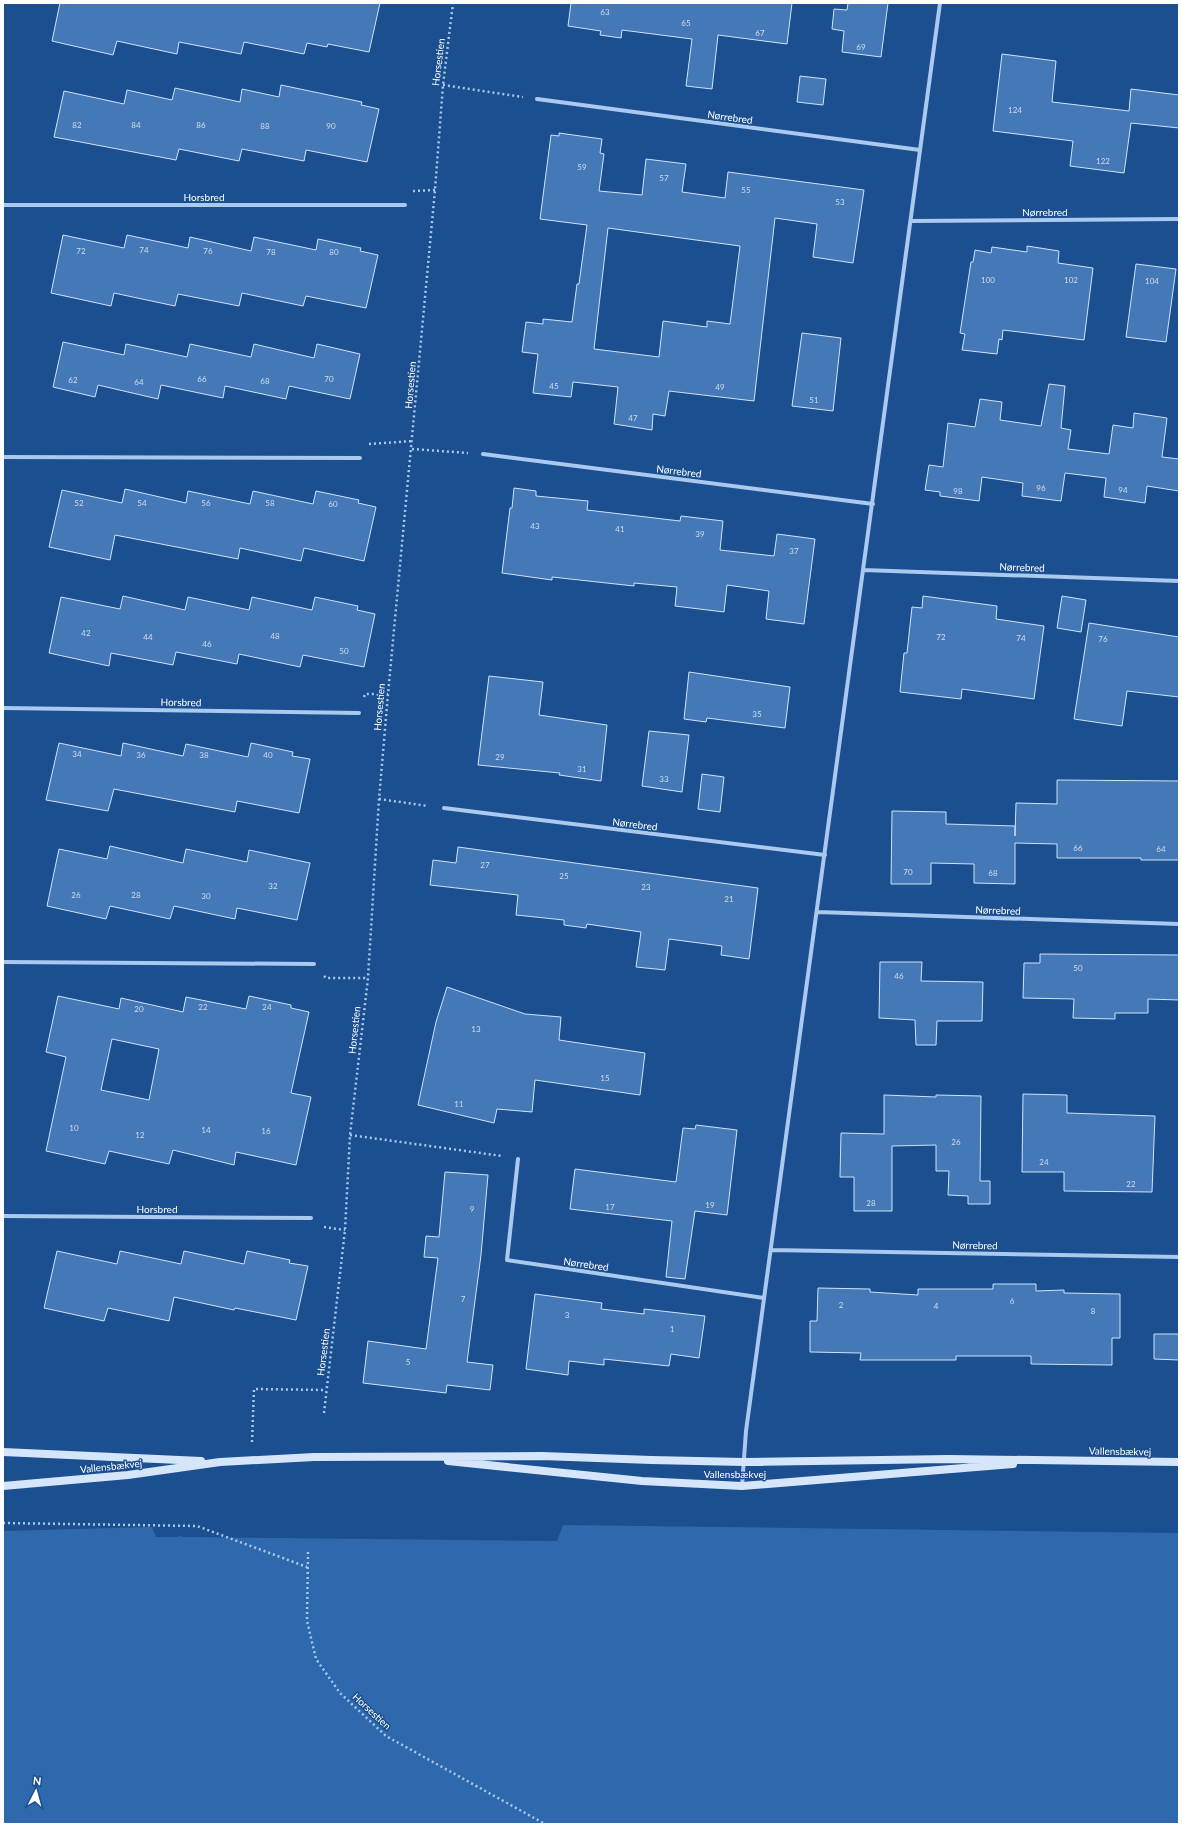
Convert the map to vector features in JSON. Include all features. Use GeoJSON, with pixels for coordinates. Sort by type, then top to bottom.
{"type":"FeatureCollection","features":[{"type":"Feature","properties":{"kind":"street"},"geometry":{"type":"LineString","coordinates":[[742,1486],[746,1431],[940,3]]}},
{"type":"Feature","properties":{"kind":"street","name":"Nørrebred"},"geometry":{"type":"LineString","coordinates":[[537,99],[920,150]]}},
{"type":"Feature","properties":{"kind":"street","name":"Horsbred"},"geometry":{"type":"LineString","coordinates":[[3,205],[404,205]]}},
{"type":"Feature","properties":{"kind":"street","name":"Nørrebred"},"geometry":{"type":"LineString","coordinates":[[911,221],[1179,219]]}},
{"type":"Feature","properties":{"kind":"street","name":"Nørrebred"},"geometry":{"type":"LineString","coordinates":[[483,454],[872,504]]}},
{"type":"Feature","properties":{"kind":"street"},"geometry":{"type":"LineString","coordinates":[[3,457],[360,458]]}},
{"type":"Feature","properties":{"kind":"street","name":"Nørrebred"},"geometry":{"type":"LineString","coordinates":[[864,570],[1179,581]]}},
{"type":"Feature","properties":{"kind":"street","name":"Horsbred"},"geometry":{"type":"LineString","coordinates":[[3,708],[359,713]]}},
{"type":"Feature","properties":{"kind":"street","name":"Nørrebred"},"geometry":{"type":"LineString","coordinates":[[444,808],[825,855]]}},
{"type":"Feature","properties":{"kind":"street","name":"Nørrebred"},"geometry":{"type":"LineString","coordinates":[[817,912],[1179,924]]}},
{"type":"Feature","properties":{"kind":"street"},"geometry":{"type":"LineString","coordinates":[[3,962],[314,964]]}},
{"type":"Feature","properties":{"kind":"street","name":"Nørrebred"},"geometry":{"type":"LineString","coordinates":[[518,1159],[507,1260],[764,1298]]}},
{"type":"Feature","properties":{"kind":"street","name":"Horsbred"},"geometry":{"type":"LineString","coordinates":[[3,1216],[311,1218]]}},
{"type":"Feature","properties":{"kind":"street","name":"Nørrebred"},"geometry":{"type":"LineString","coordinates":[[771,1250],[1179,1257]]}},
{"type":"Feature","properties":{"kind":"street","name":"Vallensbækvej"},"geometry":{"type":"LineString","coordinates":[[3,1452],[220,1462]]}},
{"type":"Feature","properties":{"kind":"street","name":"Vallensbækvej"},"geometry":{"type":"LineString","coordinates":[[3,1486],[128,1475],[220,1462],[314,1457],[542,1456],[744,1462],[949,1459],[1179,1462]]}},
{"type":"Feature","properties":{"kind":"street","name":"Vallensbækvej"},"geometry":{"type":"LineString","coordinates":[[410,1457],[642,1481],[742,1486],[1061,1460]]}},
{"type":"Feature","properties":{"kind":"path","name":"Horsestien"},"geometry":{"type":"LineString","coordinates":[[324,1413],[345,1230],[350,1135],[368,978],[379,800],[388,694],[413,441],[443,85],[453,3]]}},
{"type":"Feature","properties":{"kind":"path"},"geometry":{"type":"LineString","coordinates":[[443,85],[537,99]]}},
{"type":"Feature","properties":{"kind":"path"},"geometry":{"type":"LineString","coordinates":[[360,458],[367,444],[413,441]]}},
{"type":"Feature","properties":{"kind":"path"},"geometry":{"type":"LineString","coordinates":[[412,449],[483,454]]}},
{"type":"Feature","properties":{"kind":"path"},"geometry":{"type":"LineString","coordinates":[[359,713],[365,694],[388,694]]}},
{"type":"Feature","properties":{"kind":"path"},"geometry":{"type":"LineString","coordinates":[[379,800],[444,808]]}},
{"type":"Feature","properties":{"kind":"path"},"geometry":{"type":"LineString","coordinates":[[314,964],[326,978],[368,978]]}},
{"type":"Feature","properties":{"kind":"path"},"geometry":{"type":"LineString","coordinates":[[350,1135],[518,1159]]}},
{"type":"Feature","properties":{"kind":"path"},"geometry":{"type":"LineString","coordinates":[[252,1428],[254,1389],[326,1390]]}},
{"type":"Feature","properties":{"kind":"path"},"geometry":{"type":"LineString","coordinates":[[3,1523],[197,1526],[307,1567]]}},
{"type":"Feature","properties":{"kind":"path","name":"Horsestien"},"geometry":{"type":"LineString","coordinates":[[308,1552],[307,1621],[316,1659],[340,1693],[386,1736],[545,1824]]}},
{"type":"Feature","properties":{"kind":"shaded area"},"geometry":{"type":"Polygon","coordinates":[[[563,1525],[1179,1533],[1179,1824],[3,1824],[3,1531],[152,1527],[156,1537],[179,1536],[557,1541],[563,1525]]]}},
{"type":"Feature","properties":{"kind":"building"},"geometry":{"type":"Polygon","coordinates":[[[60,3],[380,3],[369,52],[328,44],[327,47],[307,43],[304,54],[244,42],[241,54],[179,42],[177,54],[117,41],[113,55],[52,41],[60,3]]]}},
{"type":"Feature","properties":{"kind":"building"},"geometry":{"type":"Polygon","coordinates":[[[571,3],[792,3],[787,44],[718,35],[712,89],[686,86],[692,39],[622,30],[621,38],[600,35],[601,31],[568,26],[571,3]]]}},
{"type":"Feature","properties":{"kind":"building"},"geometry":{"type":"Polygon","coordinates":[[[848,3],[888,3],[881,57],[842,52],[844,31],[832,29],[834,9],[847,10],[848,3]]]}},
{"type":"Feature","properties":{"kind":"building"},"geometry":{"type":"Polygon","coordinates":[[[1002,54],[1056,61],[1052,102],[1129,111],[1131,89],[1179,95],[1179,128],[1131,123],[1124,173],[1070,166],[1073,141],[993,131],[1002,54]]]}},
{"type":"Feature","properties":{"kind":"building"},"geometry":{"type":"Polygon","coordinates":[[[800,76],[826,79],[823,105],[797,102],[800,76]]]}},
{"type":"Feature","properties":{"kind":"building"},"geometry":{"type":"Polygon","coordinates":[[[281,85],[362,102],[361,105],[379,109],[367,162],[306,150],[304,161],[242,149],[239,161],[179,149],[176,160],[54,137],[64,91],[124,104],[127,90],[172,100],[175,88],[240,102],[242,89],[279,97],[281,85]]]}},
{"type":"Feature","properties":{"kind":"building"},"geometry":{"type":"Polygon","coordinates":[[[559,133],[602,139],[600,153],[604,154],[599,191],[642,195],[646,159],[686,164],[682,192],[725,198],[728,172],[864,190],[853,263],[813,257],[817,224],[775,218],[754,401],[669,391],[665,416],[653,414],[652,430],[614,424],[618,387],[573,382],[571,397],[533,393],[538,354],[522,352],[526,322],[543,324],[543,319],[572,322],[587,225],[540,219],[551,135],[559,136],[559,133]],[[608,228],[594,349],[659,357],[663,321],[707,327],[707,321],[730,324],[740,246],[608,228]]]}},
{"type":"Feature","properties":{"kind":"building"},"geometry":{"type":"Polygon","coordinates":[[[63,235],[124,248],[127,235],[188,248],[190,237],[251,251],[254,237],[316,250],[318,239],[361,248],[360,251],[378,255],[366,308],[306,296],[303,306],[242,293],[239,306],[178,294],[175,306],[114,293],[111,306],[51,293],[63,235]]]}},
{"type":"Feature","properties":{"kind":"building"},"geometry":{"type":"Polygon","coordinates":[[[1027,246],[1059,251],[1058,263],[1093,268],[1084,340],[1003,330],[1002,340],[999,339],[997,354],[962,350],[965,334],[960,333],[971,262],[973,262],[975,250],[991,253],[992,247],[1027,252],[1027,246]]]}},
{"type":"Feature","properties":{"kind":"building"},"geometry":{"type":"Polygon","coordinates":[[[1136,264],[1176,269],[1166,342],[1126,337],[1136,264]]]}},
{"type":"Feature","properties":{"kind":"building"},"geometry":{"type":"Polygon","coordinates":[[[802,333],[841,338],[833,411],[792,406],[802,333]]]}},
{"type":"Feature","properties":{"kind":"building"},"geometry":{"type":"Polygon","coordinates":[[[63,342],[124,355],[126,344],[187,357],[190,344],[251,357],[254,344],[314,358],[317,344],[360,354],[350,399],[289,386],[286,399],[225,386],[223,398],[161,385],[158,399],[98,385],[95,397],[53,387],[63,342]]]}},
{"type":"Feature","properties":{"kind":"building"},"geometry":{"type":"Polygon","coordinates":[[[1049,384],[1065,386],[1061,428],[1071,430],[1068,449],[1109,454],[1113,425],[1133,428],[1134,413],[1167,418],[1162,457],[1179,459],[1179,491],[1147,486],[1145,503],[1104,497],[1106,478],[1065,473],[1061,501],[1022,496],[1023,483],[982,477],[979,501],[940,496],[940,492],[925,490],[929,465],[943,467],[948,423],[975,427],[980,399],[1002,402],[1000,420],[1041,426],[1049,384]]]}},
{"type":"Feature","properties":{"kind":"building"},"geometry":{"type":"Polygon","coordinates":[[[514,488],[536,491],[536,496],[588,501],[587,510],[680,521],[681,516],[723,521],[720,550],[774,556],[777,534],[815,539],[804,624],[766,619],[769,591],[727,585],[724,612],[675,606],[677,587],[634,583],[634,586],[552,577],[552,580],[502,573],[514,488]]]}},
{"type":"Feature","properties":{"kind":"building"},"geometry":{"type":"Polygon","coordinates":[[[125,489],[186,503],[188,491],[250,504],[253,491],[313,504],[316,491],[359,500],[358,503],[376,507],[364,561],[304,548],[301,561],[240,548],[238,559],[115,535],[110,560],[49,547],[62,490],[122,503],[125,489]]]}},
{"type":"Feature","properties":{"kind":"building"},"geometry":{"type":"Polygon","coordinates":[[[123,596],[185,610],[188,597],[249,610],[252,597],[312,610],[315,597],[358,606],[357,610],[375,614],[364,667],[303,655],[300,667],[239,654],[237,664],[176,652],[173,665],[111,653],[109,666],[49,653],[61,597],[120,609],[123,596]]]}},
{"type":"Feature","properties":{"kind":"building"},"geometry":{"type":"Polygon","coordinates":[[[923,596],[997,606],[996,619],[1044,626],[1034,699],[962,689],[961,699],[900,692],[904,653],[907,653],[912,607],[922,608],[923,596]]]}},
{"type":"Feature","properties":{"kind":"building"},"geometry":{"type":"Polygon","coordinates":[[[1062,596],[1086,600],[1081,632],[1057,628],[1062,596]]]}},
{"type":"Feature","properties":{"kind":"building"},"geometry":{"type":"Polygon","coordinates":[[[1089,623],[1179,637],[1179,697],[1127,691],[1122,726],[1074,719],[1089,623]]]}},
{"type":"Feature","properties":{"kind":"building"},"geometry":{"type":"Polygon","coordinates":[[[689,672],[790,687],[785,728],[707,718],[706,722],[684,719],[689,672]]]}},
{"type":"Feature","properties":{"kind":"building"},"geometry":{"type":"Polygon","coordinates":[[[489,676],[543,682],[539,715],[607,725],[601,781],[559,775],[560,773],[478,765],[489,676]]]}},
{"type":"Feature","properties":{"kind":"building"},"geometry":{"type":"Polygon","coordinates":[[[649,731],[689,735],[682,792],[642,786],[649,731]]]}},
{"type":"Feature","properties":{"kind":"building"},"geometry":{"type":"Polygon","coordinates":[[[59,743],[121,756],[123,743],[183,756],[186,744],[248,757],[251,743],[293,752],[292,756],[310,759],[299,813],[237,801],[235,812],[114,789],[108,811],[46,800],[59,743]]]}},
{"type":"Feature","properties":{"kind":"building"},"geometry":{"type":"Polygon","coordinates":[[[702,774],[724,777],[720,812],[698,809],[702,774]]]}},
{"type":"Feature","properties":{"kind":"building"},"geometry":{"type":"Polygon","coordinates":[[[1057,780],[1179,781],[1179,860],[1141,860],[1141,858],[1057,858],[1057,844],[1015,843],[1015,884],[974,883],[974,864],[931,863],[931,884],[891,884],[892,811],[946,812],[946,824],[1015,826],[1015,836],[1016,803],[1057,804],[1057,780]]]}},
{"type":"Feature","properties":{"kind":"building"},"geometry":{"type":"Polygon","coordinates":[[[110,846],[183,863],[186,849],[247,862],[249,850],[310,863],[297,920],[237,908],[235,919],[174,906],[170,919],[110,906],[106,919],[47,906],[59,849],[107,859],[110,846]]]}},
{"type":"Feature","properties":{"kind":"building"},"geometry":{"type":"Polygon","coordinates":[[[458,847],[758,888],[749,959],[721,955],[722,946],[669,939],[665,970],[636,967],[641,932],[587,924],[586,928],[564,925],[564,920],[516,915],[518,895],[430,885],[433,860],[456,863],[458,847]]]}},
{"type":"Feature","properties":{"kind":"building"},"geometry":{"type":"Polygon","coordinates":[[[1040,954],[1179,955],[1179,1000],[1148,999],[1148,1013],[1115,1013],[1115,1019],[1073,1018],[1074,999],[1023,998],[1024,963],[1040,963],[1040,954]]]}},
{"type":"Feature","properties":{"kind":"building"},"geometry":{"type":"Polygon","coordinates":[[[880,962],[922,962],[921,981],[983,982],[982,1021],[937,1021],[936,1045],[916,1045],[915,1020],[879,1018],[880,962]]]}},
{"type":"Feature","properties":{"kind":"building"},"geometry":{"type":"Polygon","coordinates":[[[447,987],[525,1014],[561,1017],[559,1040],[645,1053],[640,1095],[535,1080],[532,1112],[497,1109],[494,1123],[418,1105],[436,1022],[447,987]]]}},
{"type":"Feature","properties":{"kind":"building"},"geometry":{"type":"Polygon","coordinates":[[[58,996],[119,1009],[121,998],[183,1012],[186,997],[246,1009],[249,996],[291,1005],[291,1008],[309,1012],[291,1093],[311,1097],[296,1165],[236,1152],[234,1165],[173,1150],[169,1164],[109,1151],[105,1164],[46,1151],[66,1057],[46,1052],[58,996]],[[112,1039],[101,1090],[149,1100],[159,1049],[112,1039]]]}},
{"type":"Feature","properties":{"kind":"building"},"geometry":{"type":"Polygon","coordinates":[[[1023,1094],[1067,1095],[1067,1113],[1155,1116],[1152,1192],[1064,1191],[1064,1172],[1022,1172],[1023,1094]]]}},
{"type":"Feature","properties":{"kind":"building"},"geometry":{"type":"Polygon","coordinates":[[[884,1095],[936,1097],[936,1095],[981,1096],[980,1181],[990,1181],[990,1204],[968,1204],[968,1196],[948,1195],[949,1171],[936,1171],[936,1145],[892,1146],[892,1211],[854,1211],[854,1177],[840,1177],[841,1133],[884,1134],[884,1095]]]}},
{"type":"Feature","properties":{"kind":"building"},"geometry":{"type":"Polygon","coordinates":[[[696,1125],[737,1130],[727,1215],[695,1211],[685,1279],[666,1277],[672,1221],[570,1209],[575,1169],[676,1182],[683,1128],[695,1129],[696,1125]]]}},
{"type":"Feature","properties":{"kind":"building"},"geometry":{"type":"Polygon","coordinates":[[[445,1172],[488,1175],[481,1255],[467,1362],[493,1365],[490,1390],[447,1385],[446,1393],[363,1383],[368,1341],[426,1349],[438,1258],[424,1257],[426,1236],[439,1237],[445,1172]]]}},
{"type":"Feature","properties":{"kind":"building"},"geometry":{"type":"Polygon","coordinates":[[[57,1251],[117,1264],[120,1251],[181,1264],[184,1251],[244,1264],[247,1251],[290,1260],[289,1263],[308,1266],[296,1320],[235,1308],[234,1310],[174,1297],[169,1321],[108,1308],[104,1321],[44,1308],[57,1251]]]}},
{"type":"Feature","properties":{"kind":"building"},"geometry":{"type":"Polygon","coordinates":[[[993,1284],[1036,1284],[1036,1291],[1064,1290],[1064,1293],[1120,1294],[1120,1338],[1112,1338],[1112,1365],[1031,1364],[1031,1356],[956,1356],[956,1360],[860,1360],[861,1353],[810,1352],[810,1321],[817,1321],[818,1288],[870,1289],[870,1292],[918,1295],[918,1289],[993,1289],[993,1284]]]}},
{"type":"Feature","properties":{"kind":"building"},"geometry":{"type":"Polygon","coordinates":[[[535,1294],[602,1303],[601,1309],[644,1314],[644,1309],[705,1316],[699,1358],[671,1354],[669,1366],[604,1359],[604,1365],[569,1361],[568,1375],[526,1369],[535,1294]]]}},
{"type":"Feature","properties":{"kind":"building"},"geometry":{"type":"Polygon","coordinates":[[[1154,1334],[1179,1334],[1179,1360],[1154,1359],[1154,1334]]]}}]}
